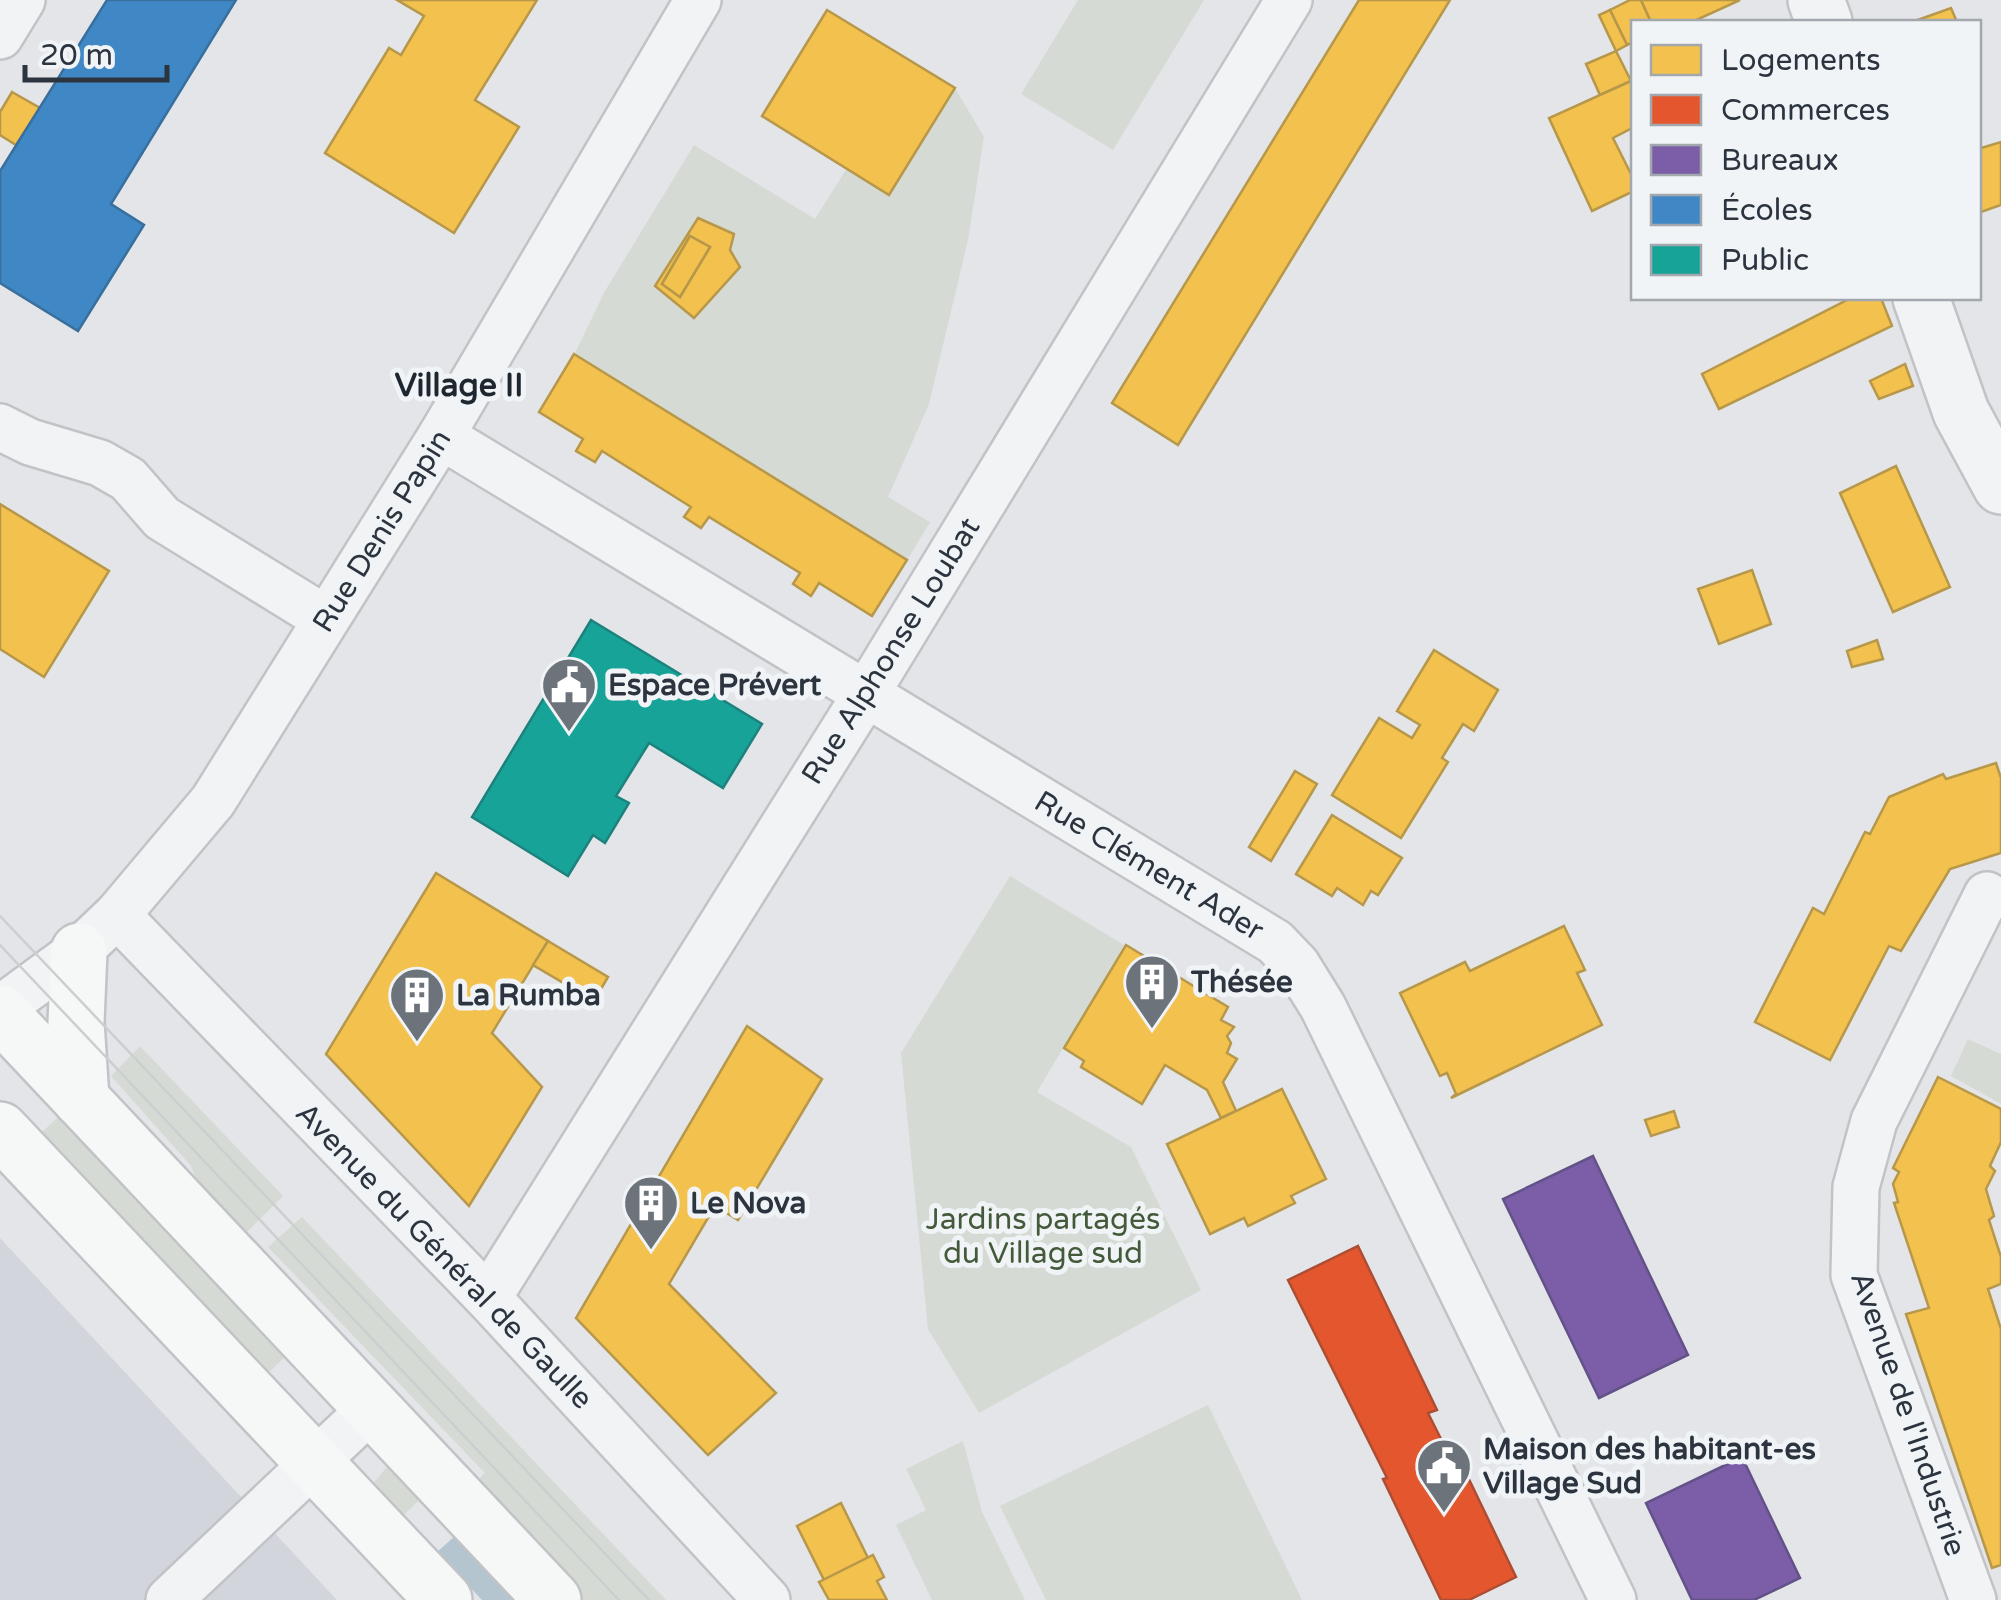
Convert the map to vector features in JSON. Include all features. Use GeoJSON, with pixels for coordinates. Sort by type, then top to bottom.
{"type":"FeatureCollection","features":[{"type":"Feature","properties":{"kind":"main road"},"geometry":{"type":"LineString","coordinates":[[81,1099],[76,1022],[98,933]]}},
{"type":"Feature","properties":{"kind":"main road"},"geometry":{"type":"LineString","coordinates":[[0,1011],[554,1600]]}},
{"type":"Feature","properties":{"kind":"main road"},"geometry":{"type":"LineString","coordinates":[[0,1130],[444,1600]]}},
{"type":"Feature","properties":{"kind":"street"},"geometry":{"type":"LineString","coordinates":[[0,36],[22,0]]}},
{"type":"Feature","properties":{"kind":"street","name":"Rue Denis Papin"},"geometry":{"type":"LineString","coordinates":[[0,1011],[98,933],[213,801],[441,436],[698,0]]}},
{"type":"Feature","properties":{"kind":"street","name":"Rue Alphonse Loubat"},"geometry":{"type":"LineString","coordinates":[[488,1298],[866,694],[1289,0]]}},
{"type":"Feature","properties":{"kind":"street"},"geometry":{"type":"LineString","coordinates":[[1921,300],[1961,412],[2001,486]]}},
{"type":"Feature","properties":{"kind":"street"},"geometry":{"type":"LineString","coordinates":[[0,427],[30,442],[100,464],[128,479],[162,518],[326,619]]}},
{"type":"Feature","properties":{"kind":"street","name":"Rue Clément Ader"},"geometry":{"type":"LineString","coordinates":[[441,436],[1275,942],[1297,965],[1322,1008],[1613,1600]]}},
{"type":"Feature","properties":{"kind":"street","name":"Avenue de l'Industrie"},"geometry":{"type":"LineString","coordinates":[[1973,1600],[1854,1275],[1854,1258],[1856,1187],[1874,1121],[1987,895]]}},
{"type":"Feature","properties":{"kind":"street","name":"Avenue du Général de Gaulle"},"geometry":{"type":"LineString","coordinates":[[98,933],[488,1298],[767,1600]]}},
{"type":"Feature","properties":{"kind":"street"},"geometry":{"type":"LineString","coordinates":[[169,1600],[373,1407]]}},
{"type":"Feature","properties":{"kind":"shaded area"},"geometry":{"type":"Polygon","coordinates":[[[0,1238],[337,1600],[0,1600],[0,1238]]]}},
{"type":"Feature","properties":{"kind":"green space"},"geometry":{"type":"Polygon","coordinates":[[[1078,0],[1204,0],[1113,150],[1021,94],[1078,0]]]}},
{"type":"Feature","properties":{"kind":"green space"},"geometry":{"type":"Polygon","coordinates":[[[955,88],[984,137],[968,240],[929,404],[888,497],[930,522],[908,559],[574,355],[605,291],[694,145],[815,219],[847,168],[889,194],[955,88]]]}},
{"type":"Feature","properties":{"kind":"green space","name":"Jardins partagés du Village sud"},"geometry":{"type":"Polygon","coordinates":[[[1010,876],[1124,945],[1037,1092],[1131,1147],[1201,1290],[979,1413],[928,1329],[901,1053],[1010,876]]]}},
{"type":"Feature","properties":{"kind":"green space"},"geometry":{"type":"Polygon","coordinates":[[[1968,1039],[2001,1054],[2001,1104],[1951,1076],[1968,1039]]]}},
{"type":"Feature","properties":{"kind":"green space"},"geometry":{"type":"Polygon","coordinates":[[[140,1046],[283,1196],[237,1242],[209,1210],[191,1166],[111,1076],[140,1046]]]}},
{"type":"Feature","properties":{"kind":"green space"},"geometry":{"type":"Polygon","coordinates":[[[67,1109],[293,1349],[258,1383],[30,1143],[67,1109]]]}},
{"type":"Feature","properties":{"kind":"green space"},"geometry":{"type":"Polygon","coordinates":[[[302,1217],[666,1600],[574,1600],[469,1490],[485,1473],[268,1247],[302,1217]]]}},
{"type":"Feature","properties":{"kind":"green space"},"geometry":{"type":"Polygon","coordinates":[[[1208,1405],[1302,1600],[1046,1600],[1000,1506],[1208,1405]]]}},
{"type":"Feature","properties":{"kind":"green space"},"geometry":{"type":"Polygon","coordinates":[[[963,1441],[982,1512],[1025,1600],[932,1600],[896,1525],[926,1510],[906,1469],[963,1441]]]}},
{"type":"Feature","properties":{"kind":"green space"},"geometry":{"type":"Polygon","coordinates":[[[399,1467],[429,1491],[393,1525],[371,1486],[386,1468],[399,1467]]]}},
{"type":"Feature","properties":{"kind":"water"},"geometry":{"type":"Polygon","coordinates":[[[455,1536],[516,1600],[482,1600],[437,1552],[455,1536]]]}},
{"type":"Feature","properties":{"kind":"building: Logements"},"geometry":{"type":"Polygon","coordinates":[[[397,0],[537,0],[475,100],[519,127],[454,233],[325,153],[389,48],[401,55],[424,16],[397,0]]]}},
{"type":"Feature","properties":{"kind":"building: Logements"},"geometry":{"type":"Polygon","coordinates":[[[1359,0],[1450,0],[1178,445],[1112,403],[1359,0]]]}},
{"type":"Feature","properties":{"kind":"building: Logements"},"geometry":{"type":"Polygon","coordinates":[[[1630,0],[1641,0],[1650,20],[1631,20],[1631,43],[1627,45],[1610,10],[1630,0]]]}},
{"type":"Feature","properties":{"kind":"building: Logements"},"geometry":{"type":"Polygon","coordinates":[[[1641,0],[1740,0],[1696,20],[1650,20],[1641,0]]]}},
{"type":"Feature","properties":{"kind":"building: Logements"},"geometry":{"type":"Polygon","coordinates":[[[1951,8],[1956,20],[1918,20],[1951,8]]]}},
{"type":"Feature","properties":{"kind":"building: Logements"},"geometry":{"type":"Polygon","coordinates":[[[827,10],[955,88],[889,195],[762,116],[827,10]]]}},
{"type":"Feature","properties":{"kind":"building: Logements"},"geometry":{"type":"Polygon","coordinates":[[[1610,10],[1627,45],[1616,51],[1599,15],[1610,10]]]}},
{"type":"Feature","properties":{"kind":"building: Logements"},"geometry":{"type":"Polygon","coordinates":[[[1616,51],[1631,81],[1600,95],[1586,64],[1616,51]]]}},
{"type":"Feature","properties":{"kind":"building: Logements"},"geometry":{"type":"Polygon","coordinates":[[[1631,81],[1631,129],[1613,138],[1631,174],[1631,192],[1592,211],[1549,118],[1631,81]]]}},
{"type":"Feature","properties":{"kind":"building: Logements"},"geometry":{"type":"Polygon","coordinates":[[[12,92],[40,108],[16,145],[0,135],[0,112],[12,92]]]}},
{"type":"Feature","properties":{"kind":"building: Logements"},"geometry":{"type":"Polygon","coordinates":[[[2001,142],[2001,205],[1981,212],[1981,148],[2001,142]]]}},
{"type":"Feature","properties":{"kind":"building: Logements"},"geometry":{"type":"Polygon","coordinates":[[[698,218],[734,234],[730,250],[740,267],[694,318],[655,286],[698,218]],[[690,236],[662,284],[680,297],[710,247],[690,236]]]}},
{"type":"Feature","properties":{"kind":"building: Logements"},"geometry":{"type":"Polygon","coordinates":[[[690,236],[710,247],[680,297],[662,284],[690,236]]]}},
{"type":"Feature","properties":{"kind":"building: Logements"},"geometry":{"type":"Polygon","coordinates":[[[1847,300],[1882,300],[1892,326],[1719,409],[1702,374],[1847,300]]]}},
{"type":"Feature","properties":{"kind":"building: Logements"},"geometry":{"type":"Polygon","coordinates":[[[574,354],[907,560],[872,616],[819,583],[811,596],[793,584],[800,573],[709,517],[701,528],[684,517],[691,507],[602,451],[595,462],[576,451],[583,439],[539,412],[574,354]]]}},
{"type":"Feature","properties":{"kind":"building: Logements"},"geometry":{"type":"Polygon","coordinates":[[[1905,364],[1913,386],[1879,399],[1870,381],[1905,364]]]}},
{"type":"Feature","properties":{"kind":"building: Logements"},"geometry":{"type":"Polygon","coordinates":[[[1896,466],[1950,587],[1893,612],[1840,493],[1896,466]]]}},
{"type":"Feature","properties":{"kind":"building: Logements"},"geometry":{"type":"Polygon","coordinates":[[[0,504],[109,571],[44,677],[0,649],[0,504]]]}},
{"type":"Feature","properties":{"kind":"building: Logements"},"geometry":{"type":"Polygon","coordinates":[[[1752,570],[1771,624],[1719,644],[1698,589],[1752,570]]]}},
{"type":"Feature","properties":{"kind":"building: Logements"},"geometry":{"type":"Polygon","coordinates":[[[1877,640],[1883,659],[1852,667],[1847,651],[1877,640]]]}},
{"type":"Feature","properties":{"kind":"building: Logements"},"geometry":{"type":"Polygon","coordinates":[[[1434,650],[1498,690],[1474,731],[1463,724],[1442,758],[1448,762],[1401,838],[1332,795],[1379,718],[1412,738],[1420,725],[1397,711],[1434,650]]]}},
{"type":"Feature","properties":{"kind":"building: Logements"},"geometry":{"type":"Polygon","coordinates":[[[1996,763],[2001,778],[2001,853],[1950,869],[1901,951],[1889,946],[1830,1060],[1755,1022],[1813,908],[1824,914],[1865,832],[1870,834],[1889,797],[1943,774],[1946,779],[1996,763]]]}},
{"type":"Feature","properties":{"kind":"building: Logements"},"geometry":{"type":"Polygon","coordinates":[[[1295,771],[1317,784],[1271,861],[1249,847],[1295,771]]]}},
{"type":"Feature","properties":{"kind":"building: Logements"},"geometry":{"type":"Polygon","coordinates":[[[1332,815],[1402,858],[1378,895],[1371,891],[1363,905],[1337,888],[1332,896],[1296,874],[1332,815]]]}},
{"type":"Feature","properties":{"kind":"building: Logements","name":"La Rumba"},"geometry":{"type":"Polygon","coordinates":[[[436,873],[548,941],[492,1033],[542,1087],[469,1206],[326,1054],[436,873]]]}},
{"type":"Feature","properties":{"kind":"building: Logements"},"geometry":{"type":"Polygon","coordinates":[[[1564,926],[1585,970],[1577,973],[1602,1025],[1451,1098],[1456,1094],[1447,1073],[1440,1076],[1400,993],[1465,962],[1470,971],[1564,926]]]}},
{"type":"Feature","properties":{"kind":"building: Logements"},"geometry":{"type":"Polygon","coordinates":[[[548,941],[608,977],[594,1001],[533,965],[548,941]]]}},
{"type":"Feature","properties":{"kind":"building: Logements","name":"Thésée"},"geometry":{"type":"Polygon","coordinates":[[[1126,945],[1228,1007],[1221,1020],[1234,1027],[1227,1036],[1231,1043],[1227,1053],[1237,1059],[1223,1082],[1236,1111],[1221,1118],[1207,1090],[1165,1065],[1142,1104],[1081,1067],[1084,1061],[1064,1048],[1126,945]]]}},
{"type":"Feature","properties":{"kind":"building: Logements","name":"Le Nova"},"geometry":{"type":"Polygon","coordinates":[[[747,1026],[822,1079],[738,1220],[715,1206],[669,1284],[776,1393],[708,1455],[576,1318],[747,1026]]]}},
{"type":"Feature","properties":{"kind":"building: Logements"},"geometry":{"type":"Polygon","coordinates":[[[1938,1077],[2001,1109],[2001,1142],[1990,1166],[1995,1171],[1986,1189],[1994,1216],[1989,1220],[2001,1257],[2001,1284],[1988,1289],[2001,1329],[2001,1565],[1992,1568],[1906,1314],[1929,1308],[1894,1203],[1898,1202],[1893,1184],[1899,1172],[1893,1168],[1938,1077]]]}},
{"type":"Feature","properties":{"kind":"building: Logements","name":"Thésée"},"geometry":{"type":"Polygon","coordinates":[[[1282,1089],[1326,1179],[1291,1196],[1295,1203],[1248,1226],[1244,1218],[1210,1234],[1167,1144],[1282,1089]]]}},
{"type":"Feature","properties":{"kind":"building: Logements"},"geometry":{"type":"Polygon","coordinates":[[[1674,1111],[1679,1127],[1651,1136],[1645,1120],[1674,1111]]]}},
{"type":"Feature","properties":{"kind":"building: Logements"},"geometry":{"type":"Polygon","coordinates":[[[841,1503],[868,1558],[824,1580],[797,1526],[841,1503]]]}},
{"type":"Feature","properties":{"kind":"building: Logements"},"geometry":{"type":"Polygon","coordinates":[[[873,1555],[884,1577],[877,1581],[887,1600],[829,1600],[819,1582],[873,1555]]]}},
{"type":"Feature","properties":{"kind":"building: Commerces"},"geometry":{"type":"Polygon","coordinates":[[[1358,1246],[1437,1410],[1428,1413],[1446,1449],[1453,1446],[1516,1577],[1469,1600],[1441,1600],[1383,1479],[1387,1478],[1288,1280],[1358,1246]]]}},
{"type":"Feature","properties":{"kind":"building: Bureaux"},"geometry":{"type":"Polygon","coordinates":[[[1593,1156],[1688,1355],[1599,1398],[1503,1199],[1593,1156]]]}},
{"type":"Feature","properties":{"kind":"building: Bureaux"},"geometry":{"type":"Polygon","coordinates":[[[1742,1457],[1800,1578],[1754,1600],[1692,1600],[1646,1503],[1742,1457]]]}},
{"type":"Feature","properties":{"kind":"building: Écoles"},"geometry":{"type":"Polygon","coordinates":[[[107,0],[236,0],[111,204],[144,225],[78,331],[0,283],[0,171],[107,0]]]}},
{"type":"Feature","properties":{"kind":"building: Public"},"geometry":{"type":"Polygon","coordinates":[[[591,620],[762,724],[723,788],[649,743],[616,796],[629,803],[605,843],[593,835],[568,876],[472,817],[591,620]]]}},
{"type":"Feature","properties":{"kind":"tram line"},"geometry":{"type":"LineString","coordinates":[[0,916],[649,1600]]}},
{"type":"Feature","properties":{"kind":"tram line"},"geometry":{"type":"LineString","coordinates":[[0,945],[619,1600]]}},
{"type":"Feature","properties":{"kind":"place","name":"Espace Prévert"},"geometry":{"type":"Point","coordinates":[569,734]}},
{"type":"Feature","properties":{"kind":"place","name":"Thésée"},"geometry":{"type":"Point","coordinates":[1152,1031]}},
{"type":"Feature","properties":{"kind":"place","name":"La Rumba"},"geometry":{"type":"Point","coordinates":[417,1044]}},
{"type":"Feature","properties":{"kind":"place","name":"Le Nova"},"geometry":{"type":"Point","coordinates":[651,1252]}},
{"type":"Feature","properties":{"kind":"place","name":"Maison des habitant-es Village Sud"},"geometry":{"type":"Point","coordinates":[1444,1515]}},
{"type":"Feature","properties":{"kind":"district","name":"Village II"},"geometry":{"type":"Point","coordinates":[459,386]}}]}
